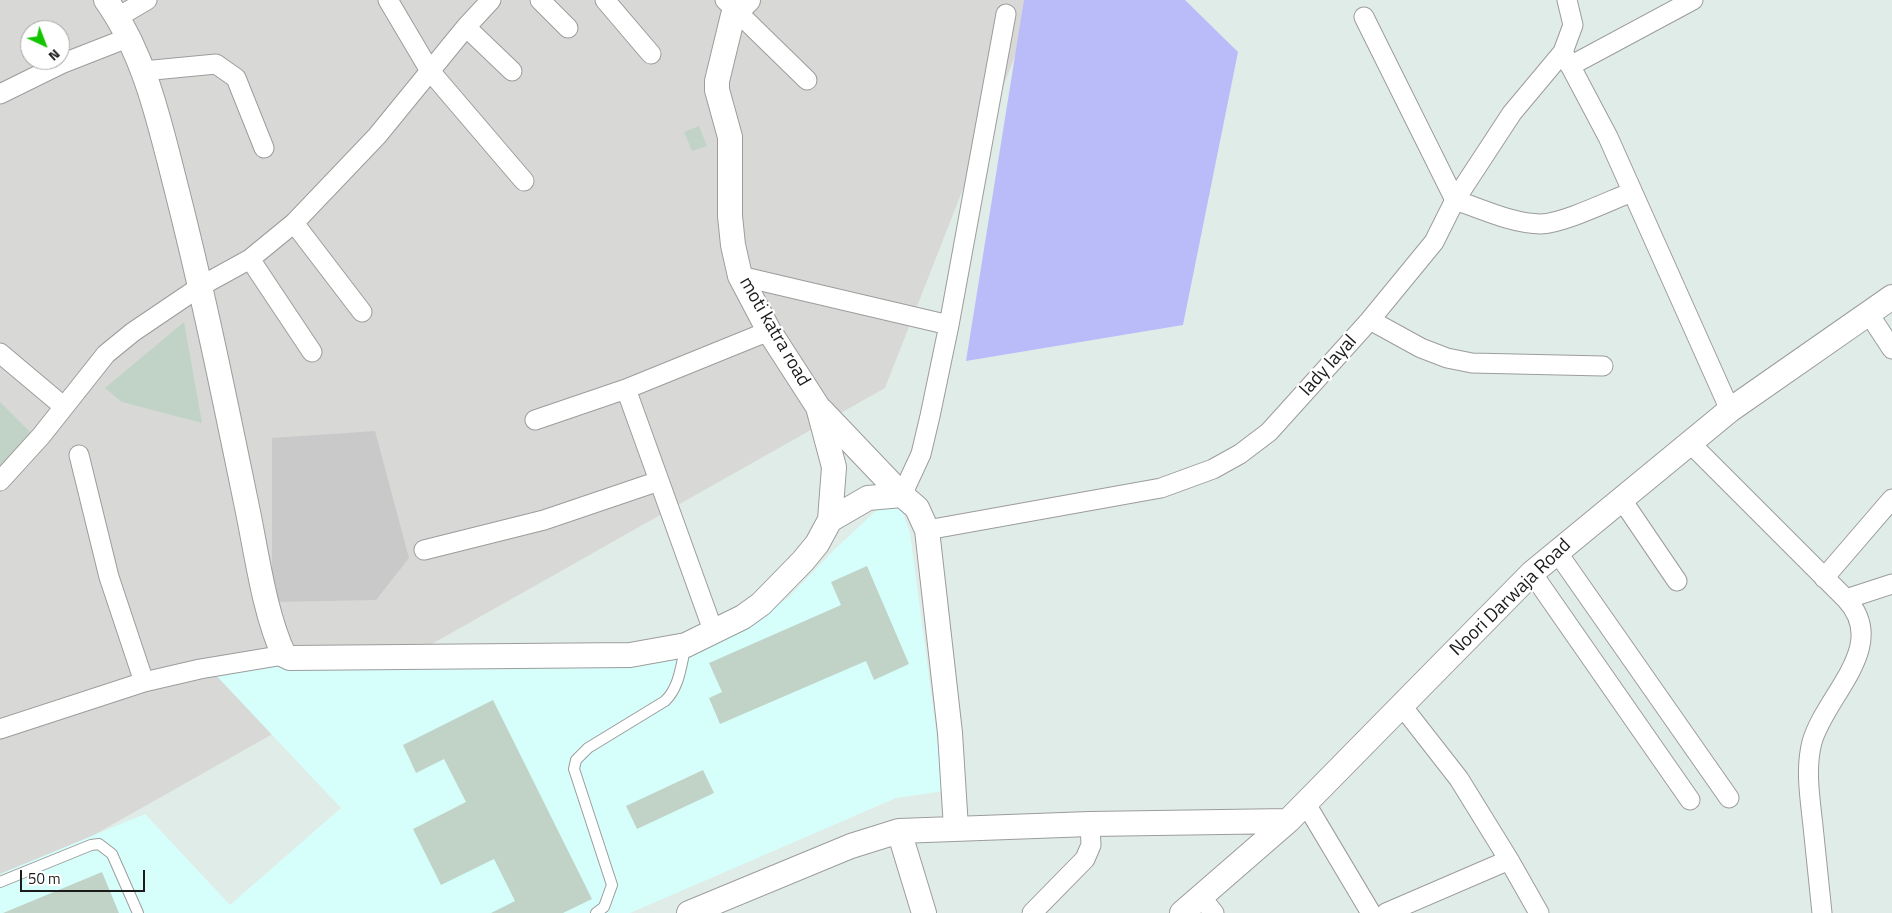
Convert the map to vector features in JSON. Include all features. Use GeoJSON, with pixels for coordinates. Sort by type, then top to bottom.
{"type":"FeatureCollection","features":[{"type":"Feature","properties":{"kind":"street"},"geometry":{"type":"LineString","coordinates":[[0,94],[61,64],[118,18],[147,0]]}},
{"type":"Feature","properties":{"kind":"street"},"geometry":{"type":"LineString","coordinates":[[388,0],[430,71],[524,181]]}},
{"type":"Feature","properties":{"kind":"street"},"geometry":{"type":"LineString","coordinates":[[0,481],[41,436],[106,354],[133,332],[201,286],[250,259],[294,223],[377,136],[491,0]]}},
{"type":"Feature","properties":{"kind":"street"},"geometry":{"type":"LineString","coordinates":[[540,0],[568,28]]}},
{"type":"Feature","properties":{"kind":"street"},"geometry":{"type":"LineString","coordinates":[[605,0],[651,54]]}},
{"type":"Feature","properties":{"kind":"street","name":"lady layal"},"geometry":{"type":"LineString","coordinates":[[927,530],[1161,488],[1213,469],[1240,454],[1269,432],[1370,320],[1434,242],[1455,200],[1524,96],[1567,59],[1573,25],[1567,0]]}},
{"type":"Feature","properties":{"kind":"street"},"geometry":{"type":"LineString","coordinates":[[1693,0],[1567,59],[1608,137],[1730,410]]}},
{"type":"Feature","properties":{"kind":"street"},"geometry":{"type":"LineString","coordinates":[[737,3],[807,80]]}},
{"type":"Feature","properties":{"kind":"street","name":"moti katra road"},"geometry":{"type":"LineString","coordinates":[[737,3],[722,51],[717,90],[730,137],[730,216],[733,245],[740,276],[769,331],[818,407],[834,467],[830,520]]}},
{"type":"Feature","properties":{"kind":"street"},"geometry":{"type":"LineString","coordinates":[[902,495],[921,454],[950,325],[1006,14]]}},
{"type":"Feature","properties":{"kind":"street"},"geometry":{"type":"LineString","coordinates":[[1364,17],[1455,200],[1525,223],[1542,224],[1632,192]]}},
{"type":"Feature","properties":{"kind":"street"},"geometry":{"type":"LineString","coordinates":[[118,18],[144,72],[201,286],[265,592],[284,655]]}},
{"type":"Feature","properties":{"kind":"street"},"geometry":{"type":"LineString","coordinates":[[466,28],[512,71]]}},
{"type":"Feature","properties":{"kind":"street"},"geometry":{"type":"LineString","coordinates":[[144,72],[216,64],[224,67],[236,78],[264,148]]}},
{"type":"Feature","properties":{"kind":"street"},"geometry":{"type":"LineString","coordinates":[[294,223],[362,312]]}},
{"type":"Feature","properties":{"kind":"street"},"geometry":{"type":"LineString","coordinates":[[250,259],[312,352]]}},
{"type":"Feature","properties":{"kind":"street"},"geometry":{"type":"LineString","coordinates":[[740,276],[950,325]]}},
{"type":"Feature","properties":{"kind":"street","name":"Noori Darwaja Road"},"geometry":{"type":"LineString","coordinates":[[1182,913],[1208,905],[1532,573],[1556,552],[1730,410],[1892,297]]}},
{"type":"Feature","properties":{"kind":"street"},"geometry":{"type":"LineString","coordinates":[[1868,314],[1892,349]]}},
{"type":"Feature","properties":{"kind":"street"},"geometry":{"type":"LineString","coordinates":[[1370,320],[1421,348],[1447,358],[1472,362],[1603,366]]}},
{"type":"Feature","properties":{"kind":"street"},"geometry":{"type":"LineString","coordinates":[[535,420],[626,389],[769,331]]}},
{"type":"Feature","properties":{"kind":"street"},"geometry":{"type":"LineString","coordinates":[[0,353],[63,406]]}},
{"type":"Feature","properties":{"kind":"street"},"geometry":{"type":"LineString","coordinates":[[626,389],[714,633]]}},
{"type":"Feature","properties":{"kind":"street"},"geometry":{"type":"LineString","coordinates":[[818,407],[902,495],[917,508],[927,530],[950,733],[956,828]]}},
{"type":"Feature","properties":{"kind":"street"},"geometry":{"type":"LineString","coordinates":[[1690,443],[1855,608],[1860,622],[1863,641],[1856,660],[1819,724],[1812,744],[1808,778],[1822,913]]}},
{"type":"Feature","properties":{"kind":"street"},"geometry":{"type":"LineString","coordinates":[[79,455],[109,577],[144,682]]}},
{"type":"Feature","properties":{"kind":"street"},"geometry":{"type":"LineString","coordinates":[[424,550],[544,520],[659,481]]}},
{"type":"Feature","properties":{"kind":"street"},"geometry":{"type":"LineString","coordinates":[[0,730],[144,682],[200,669],[284,655],[290,658],[630,655],[686,645],[714,633],[743,617],[761,604],[817,544],[830,520],[868,498],[902,495]]}},
{"type":"Feature","properties":{"kind":"street"},"geometry":{"type":"LineString","coordinates":[[1824,578],[1892,499]]}},
{"type":"Feature","properties":{"kind":"street"},"geometry":{"type":"LineString","coordinates":[[1622,500],[1677,582]]}},
{"type":"Feature","properties":{"kind":"street"},"geometry":{"type":"LineString","coordinates":[[1556,552],[1729,798]]}},
{"type":"Feature","properties":{"kind":"street"},"geometry":{"type":"LineString","coordinates":[[1532,573],[1690,800]]}},
{"type":"Feature","properties":{"kind":"street"},"geometry":{"type":"LineString","coordinates":[[1846,599],[1892,584]]}},
{"type":"Feature","properties":{"kind":"street"},"geometry":{"type":"LineString","coordinates":[[1402,706],[1459,778],[1539,913]]}},
{"type":"Feature","properties":{"kind":"street"},"geometry":{"type":"LineString","coordinates":[[1306,804],[1371,913]]}},
{"type":"Feature","properties":{"kind":"street"},"geometry":{"type":"LineString","coordinates":[[689,913],[851,846],[899,831],[1090,824],[1288,821]]}},
{"type":"Feature","properties":{"kind":"street"},"geometry":{"type":"LineString","coordinates":[[1032,913],[1085,859],[1091,845],[1090,824]]}},
{"type":"Feature","properties":{"kind":"street"},"geometry":{"type":"LineString","coordinates":[[899,831],[924,913]]}},
{"type":"Feature","properties":{"kind":"street"},"geometry":{"type":"LineString","coordinates":[[1386,913],[1509,860]]}},
{"type":"Feature","properties":{"kind":"lane"},"geometry":{"type":"LineString","coordinates":[[596,913],[604,907],[612,885],[574,769],[576,760],[588,748],[671,696],[675,689],[686,645]]}},
{"type":"Feature","properties":{"kind":"lane"},"geometry":{"type":"LineString","coordinates":[[0,882],[91,845],[99,844],[112,854],[138,913]]}},
{"type":"Feature","properties":{"kind":"shaded area"},"geometry":{"type":"Polygon","coordinates":[[[0,0],[1037,0],[885,388],[0,888],[0,0]]]}},
{"type":"Feature","properties":{"kind":"shaded area"},"geometry":{"type":"Polygon","coordinates":[[[1024,0],[1185,0],[1238,52],[1183,325],[966,361],[1024,0]]]}},
{"type":"Feature","properties":{"kind":"shaded area"},"geometry":{"type":"Polygon","coordinates":[[[375,431],[409,558],[376,600],[272,602],[272,438],[375,431]]]}},
{"type":"Feature","properties":{"kind":"shaded area"},"geometry":{"type":"Polygon","coordinates":[[[901,508],[910,533],[944,791],[896,798],[630,913],[0,913],[0,874],[145,814],[230,905],[341,808],[211,670],[263,661],[695,650],[787,599],[834,550],[878,509],[901,508]]]}},
{"type":"Feature","properties":{"kind":"building"},"geometry":{"type":"Polygon","coordinates":[[[699,126],[707,146],[692,151],[684,132],[699,126]]]}},
{"type":"Feature","properties":{"kind":"building"},"geometry":{"type":"Polygon","coordinates":[[[184,322],[202,423],[122,402],[105,388],[184,322]]]}},
{"type":"Feature","properties":{"kind":"building"},"geometry":{"type":"Polygon","coordinates":[[[0,402],[34,436],[0,471],[0,402]]]}},
{"type":"Feature","properties":{"kind":"building"},"geometry":{"type":"Polygon","coordinates":[[[867,566],[909,664],[874,680],[866,661],[720,724],[709,698],[722,692],[709,663],[841,605],[831,582],[867,566]]]}},
{"type":"Feature","properties":{"kind":"building"},"geometry":{"type":"Polygon","coordinates":[[[493,700],[592,899],[563,913],[491,913],[515,901],[494,859],[441,885],[413,829],[466,802],[444,759],[416,773],[403,745],[493,700]]]}},
{"type":"Feature","properties":{"kind":"building"},"geometry":{"type":"Polygon","coordinates":[[[703,770],[714,793],[637,829],[626,806],[703,770]]]}},
{"type":"Feature","properties":{"kind":"building"},"geometry":{"type":"Polygon","coordinates":[[[102,872],[119,913],[3,913],[102,872]]]}}]}
